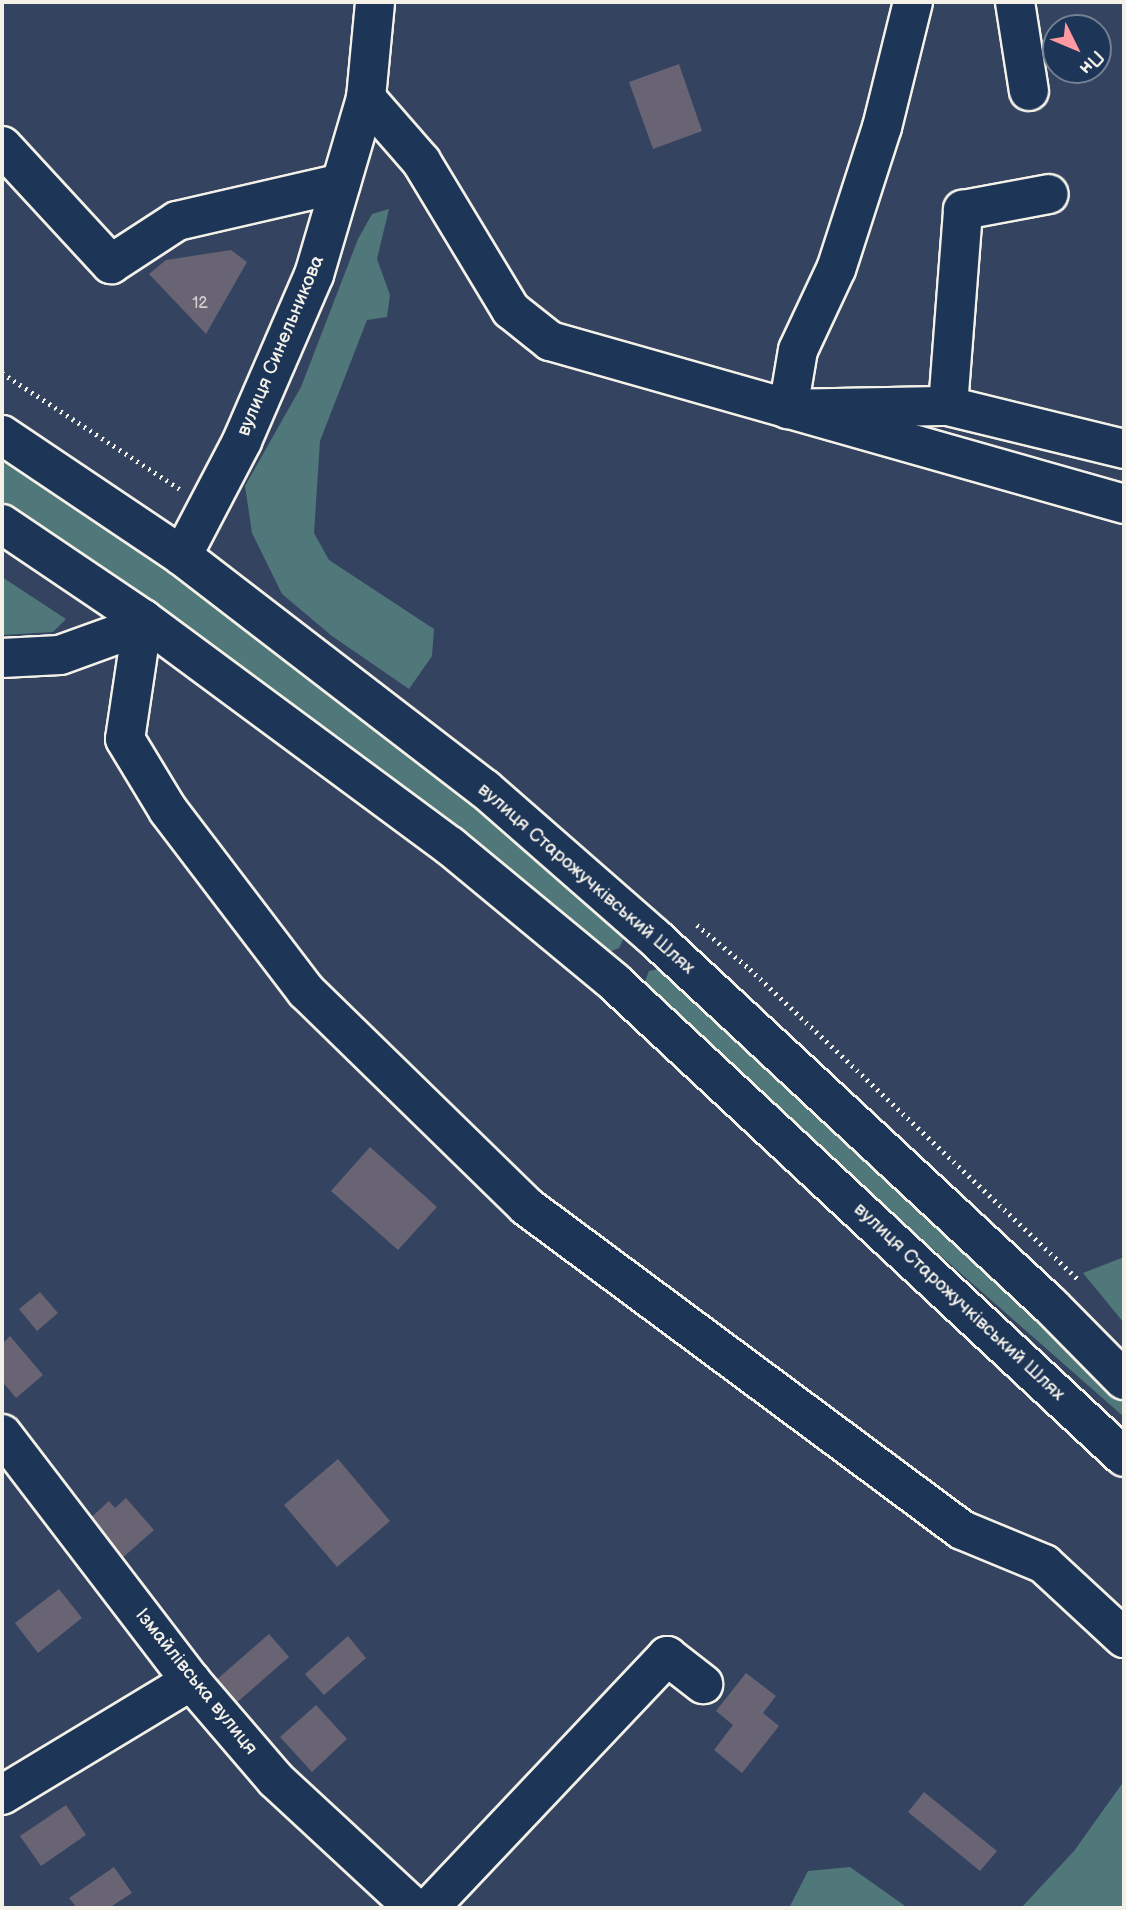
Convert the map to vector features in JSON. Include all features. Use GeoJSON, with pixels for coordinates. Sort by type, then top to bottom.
{"type":"FeatureCollection","features":[{"type":"Feature","properties":{"kind":"main road","name":"вулиця Синельникова"},"geometry":{"type":"LineString","coordinates":[[182,556],[242,441],[314,275],[366,98],[375,2]]}},
{"type":"Feature","properties":{"kind":"main road"},"geometry":{"type":"LineString","coordinates":[[788,409],[798,350],[844,243],[882,127],[913,2]]}},
{"type":"Feature","properties":{"kind":"main road"},"geometry":{"type":"LineString","coordinates":[[1021,2],[1029,91]]}},
{"type":"Feature","properties":{"kind":"main road"},"geometry":{"type":"LineString","coordinates":[[366,98],[421,161],[511,310],[550,341],[1124,505]]}},
{"type":"Feature","properties":{"kind":"main road"},"geometry":{"type":"LineString","coordinates":[[2,146],[111,264],[177,221],[341,183]]}},
{"type":"Feature","properties":{"kind":"main road"},"geometry":{"type":"LineString","coordinates":[[948,406],[963,210],[1049,194]]}},
{"type":"Feature","properties":{"kind":"main road"},"geometry":{"type":"LineString","coordinates":[[788,409],[948,406],[1124,449]]}},
{"type":"Feature","properties":{"kind":"main road","name":"вулиця Старожучківський Шлях"},"geometry":{"type":"LineString","coordinates":[[2,435],[182,556],[485,789],[654,937],[1051,1306],[1124,1380]]}},
{"type":"Feature","properties":{"kind":"main road","name":"вулиця Старожучківський Шлях"},"geometry":{"type":"LineString","coordinates":[[2,524],[143,619],[450,846],[613,981],[1124,1457]]}},
{"type":"Feature","properties":{"kind":"main road"},"geometry":{"type":"LineString","coordinates":[[2,659],[60,655],[121,633],[143,619]]}},
{"type":"Feature","properties":{"kind":"main road"},"geometry":{"type":"LineString","coordinates":[[143,619],[125,739],[168,810],[306,991],[526,1206],[962,1530],[1044,1564],[1124,1638]]}},
{"type":"Feature","properties":{"kind":"main road"},"geometry":{"type":"LineString","coordinates":[[613,981],[654,937]]}},
{"type":"Feature","properties":{"kind":"main road","name":"Ізмайлівська вулиця"},"geometry":{"type":"LineString","coordinates":[[2,1434],[191,1681],[276,1780],[414,1908]]}},
{"type":"Feature","properties":{"kind":"main road"},"geometry":{"type":"LineString","coordinates":[[429,1908],[667,1656],[703,1684]]}},
{"type":"Feature","properties":{"kind":"main road"},"geometry":{"type":"LineString","coordinates":[[2,1795],[191,1681]]}},
{"type":"Feature","properties":{"kind":"path"},"geometry":{"type":"LineString","coordinates":[[2,373],[208,506]]}},
{"type":"Feature","properties":{"kind":"green space"},"geometry":{"type":"Polygon","coordinates":[[[389,209],[377,259],[390,295],[387,317],[367,320],[320,441],[314,533],[329,560],[434,629],[432,656],[409,689],[332,636],[282,594],[252,533],[245,486],[301,387],[358,239],[372,214],[389,209]]]}},
{"type":"Feature","properties":{"kind":"green space"},"geometry":{"type":"Polygon","coordinates":[[[2,458],[167,569],[469,800],[627,931],[619,948],[601,955],[152,606],[2,505],[2,458]]]}},
{"type":"Feature","properties":{"kind":"green space"},"geometry":{"type":"Polygon","coordinates":[[[2,577],[66,619],[53,632],[2,635],[2,577]]]}},
{"type":"Feature","properties":{"kind":"green space"},"geometry":{"type":"Polygon","coordinates":[[[671,966],[1124,1362],[1124,1417],[641,992],[649,971],[671,966]]]}},
{"type":"Feature","properties":{"kind":"green space"},"geometry":{"type":"Polygon","coordinates":[[[1124,1257],[1124,1323],[1083,1273],[1124,1257]]]}},
{"type":"Feature","properties":{"kind":"green space"},"geometry":{"type":"Polygon","coordinates":[[[1124,1781],[1124,1908],[1021,1908],[1074,1851],[1124,1781]]]}},
{"type":"Feature","properties":{"kind":"green space"},"geometry":{"type":"Polygon","coordinates":[[[850,1867],[908,1908],[789,1908],[808,1871],[850,1867]]]}},
{"type":"Feature","properties":{"kind":"building"},"geometry":{"type":"Polygon","coordinates":[[[679,64],[702,131],[653,149],[629,82],[679,64]]]}},
{"type":"Feature","properties":{"kind":"building"},"geometry":{"type":"Polygon","coordinates":[[[231,250],[247,262],[206,334],[149,274],[166,260],[231,250]]]}},
{"type":"Feature","properties":{"kind":"building"},"geometry":{"type":"Polygon","coordinates":[[[370,1147],[437,1207],[398,1250],[331,1191],[370,1147]]]}},
{"type":"Feature","properties":{"kind":"building"},"geometry":{"type":"Polygon","coordinates":[[[40,1292],[58,1313],[37,1331],[19,1309],[40,1292]]]}},
{"type":"Feature","properties":{"kind":"building"},"geometry":{"type":"Polygon","coordinates":[[[10,1336],[43,1375],[16,1398],[2,1381],[2,1344],[10,1336]]]}},
{"type":"Feature","properties":{"kind":"building"},"geometry":{"type":"Polygon","coordinates":[[[338,1459],[390,1521],[337,1567],[284,1505],[338,1459]]]}},
{"type":"Feature","properties":{"kind":"building"},"geometry":{"type":"Polygon","coordinates":[[[126,1498],[154,1530],[120,1560],[86,1522],[109,1501],[115,1508],[126,1498]]]}},
{"type":"Feature","properties":{"kind":"building"},"geometry":{"type":"Polygon","coordinates":[[[59,1589],[82,1618],[38,1653],[15,1623],[59,1589]]]}},
{"type":"Feature","properties":{"kind":"building"},"geometry":{"type":"Polygon","coordinates":[[[269,1634],[289,1657],[234,1705],[214,1682],[269,1634]]]}},
{"type":"Feature","properties":{"kind":"building"},"geometry":{"type":"Polygon","coordinates":[[[348,1636],[366,1658],[324,1695],[305,1674],[348,1636]]]}},
{"type":"Feature","properties":{"kind":"building"},"geometry":{"type":"Polygon","coordinates":[[[746,1673],[776,1696],[763,1713],[779,1726],[742,1773],[714,1750],[733,1725],[716,1711],[746,1673]]]}},
{"type":"Feature","properties":{"kind":"building"},"geometry":{"type":"Polygon","coordinates":[[[316,1705],[347,1739],[312,1772],[280,1737],[316,1705]]]}},
{"type":"Feature","properties":{"kind":"building"},"geometry":{"type":"Polygon","coordinates":[[[924,1792],[997,1851],[980,1871],[908,1812],[924,1792]]]}},
{"type":"Feature","properties":{"kind":"building"},"geometry":{"type":"Polygon","coordinates":[[[66,1805],[86,1835],[41,1866],[20,1836],[66,1805]]]}},
{"type":"Feature","properties":{"kind":"building"},"geometry":{"type":"Polygon","coordinates":[[[114,1867],[132,1893],[109,1908],[77,1908],[69,1898],[114,1867]]]}}]}
